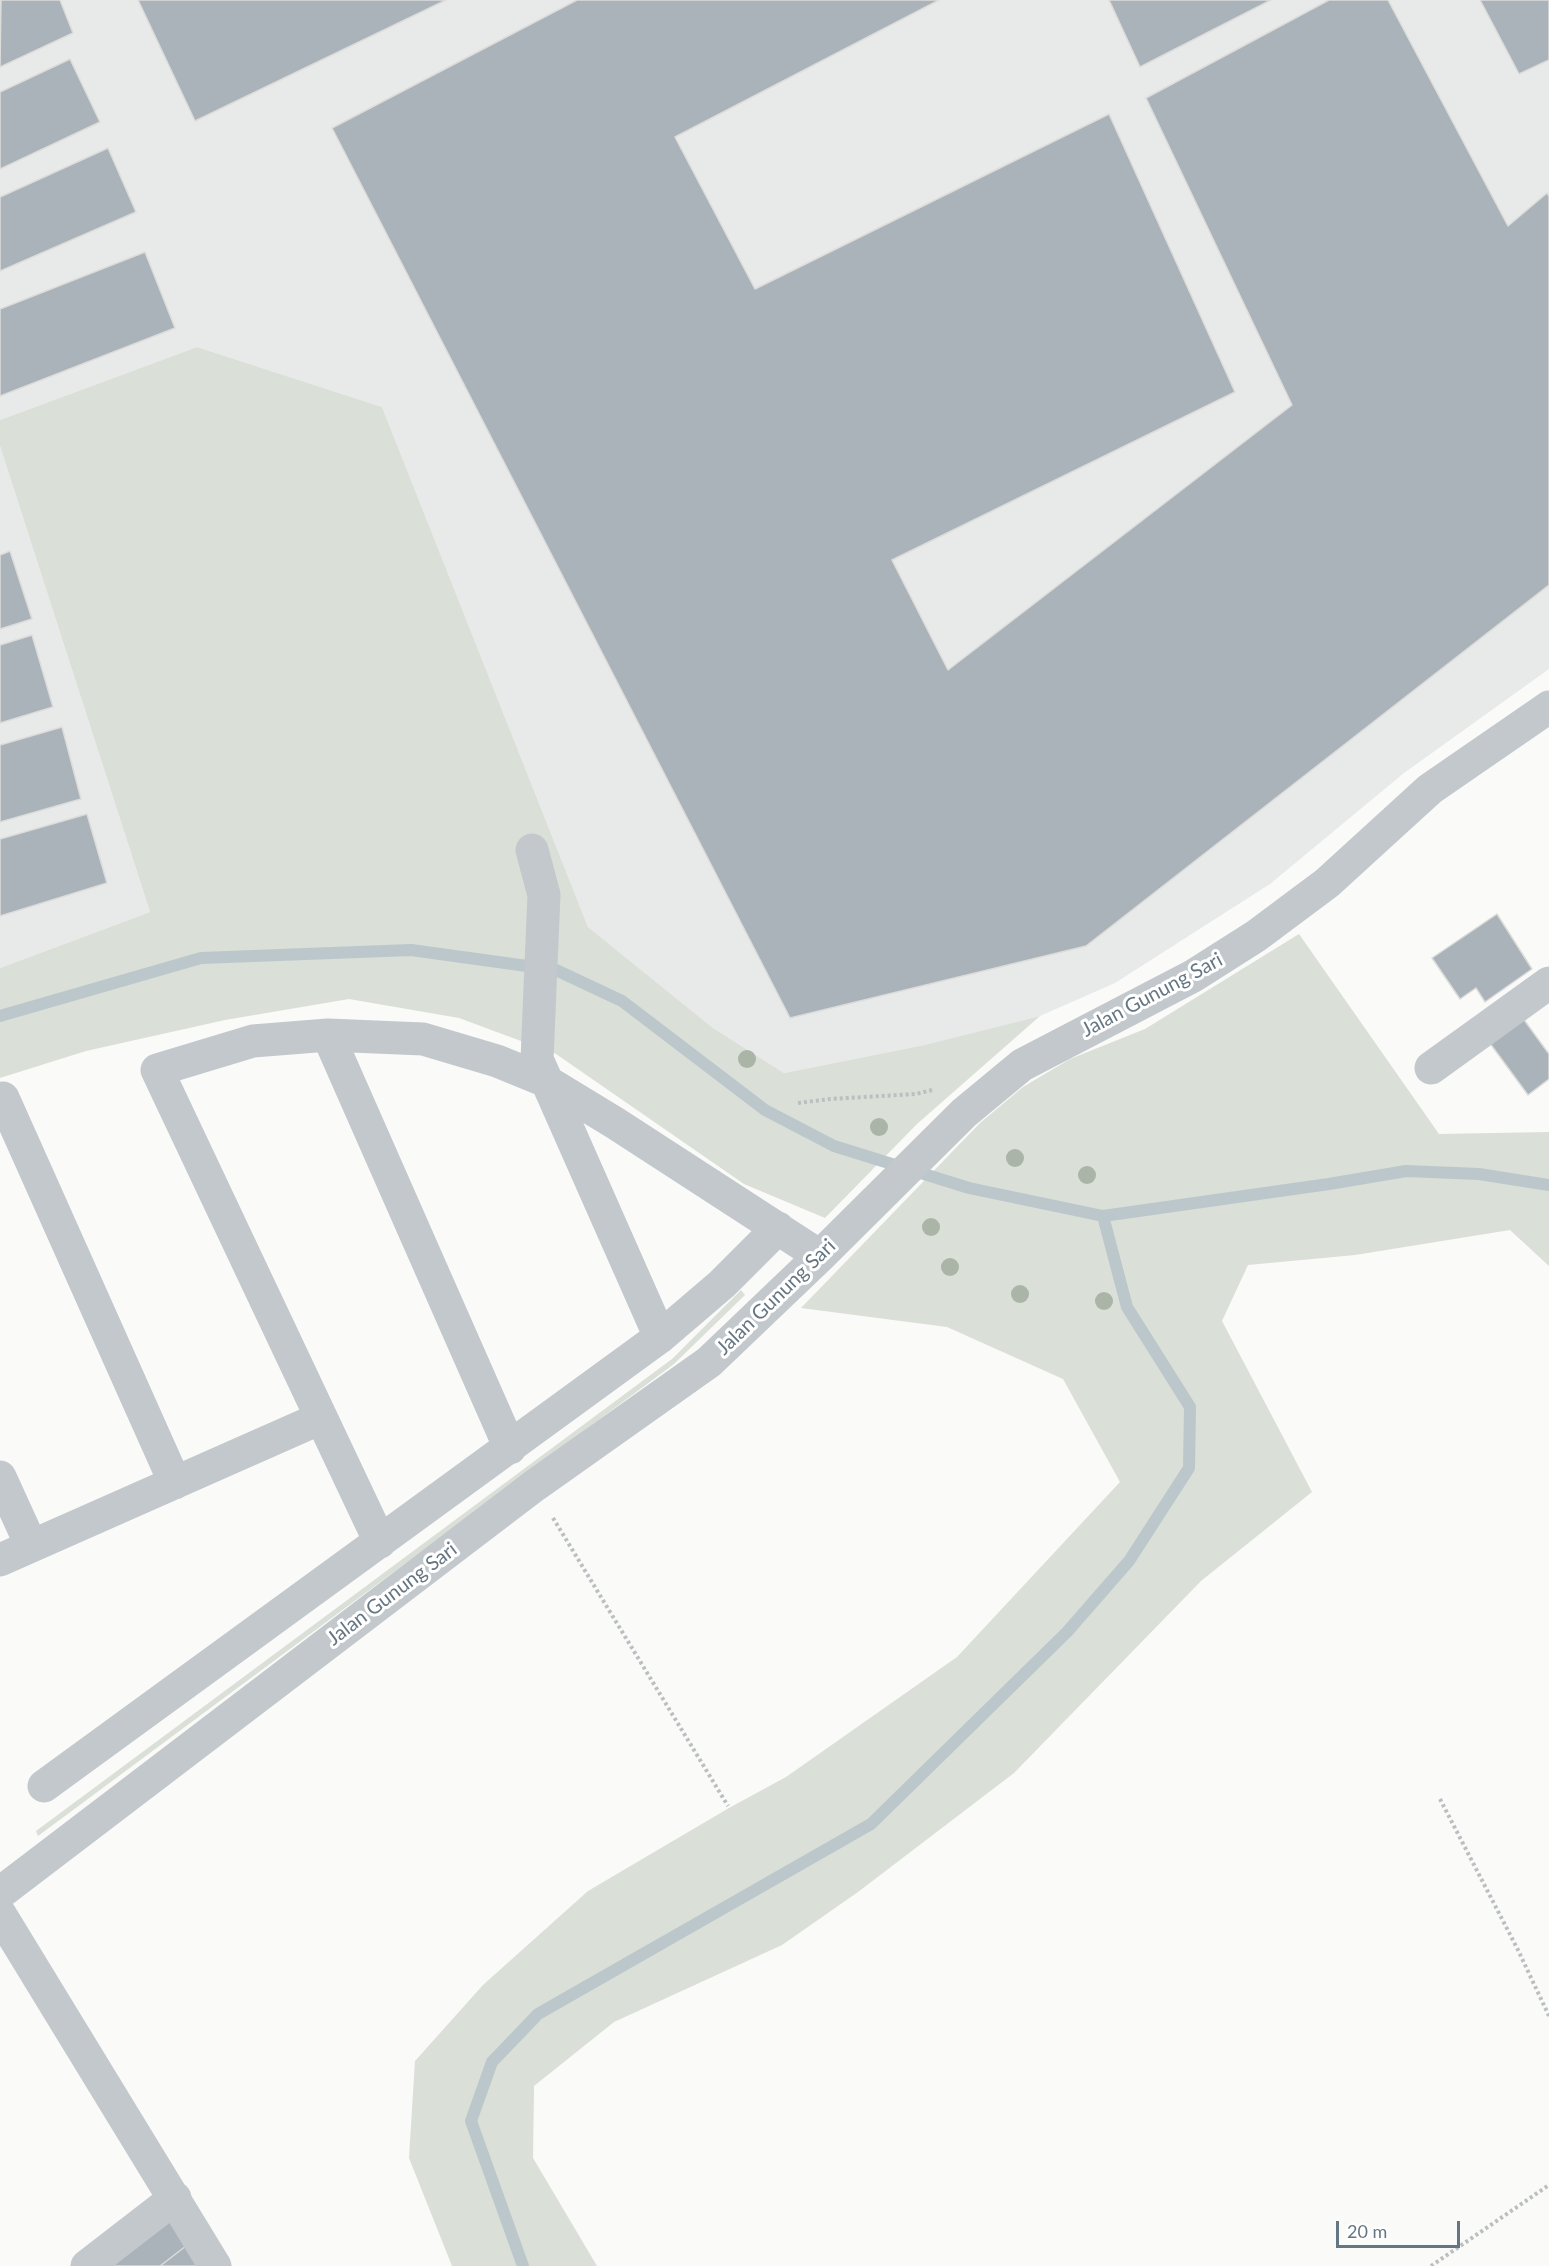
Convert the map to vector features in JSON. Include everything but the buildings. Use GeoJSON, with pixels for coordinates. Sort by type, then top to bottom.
{"type":"FeatureCollection","features":[{"type":"Feature","properties":{"kind":"street","name":"Jalan Gunung Sari"},"geometry":{"type":"LineString","coordinates":[[0,1893],[534,1486],[709,1362],[964,1113],[1022,1065],[1192,976],[1256,936],[1327,883],[1430,789],[1549,707]]}},
{"type":"Feature","properties":{"kind":"street"},"geometry":{"type":"LineString","coordinates":[[532,850],[544,895],[537,1059],[660,1337]]}},
{"type":"Feature","properties":{"kind":"street"},"geometry":{"type":"LineString","coordinates":[[1431,1068],[1549,983]]}},
{"type":"Feature","properties":{"kind":"street"},"geometry":{"type":"LineString","coordinates":[[328,1035],[510,1448]]}},
{"type":"Feature","properties":{"kind":"street"},"geometry":{"type":"LineString","coordinates":[[380,1542],[157,1070],[253,1041],[328,1035],[423,1039],[497,1061],[546,1081],[820,1256]]}},
{"type":"Feature","properties":{"kind":"street"},"geometry":{"type":"LineString","coordinates":[[0,1100],[3,1098],[175,1483]]}},
{"type":"Feature","properties":{"kind":"street"},"geometry":{"type":"LineString","coordinates":[[44,1786],[660,1337],[722,1284],[778,1228]]}},
{"type":"Feature","properties":{"kind":"street"},"geometry":{"type":"LineString","coordinates":[[0,1560],[321,1418]]}},
{"type":"Feature","properties":{"kind":"street"},"geometry":{"type":"LineString","coordinates":[[0,1477],[31,1545]]}},
{"type":"Feature","properties":{"kind":"street"},"geometry":{"type":"LineString","coordinates":[[0,1914],[216,2266]]}},
{"type":"Feature","properties":{"kind":"street"},"geometry":{"type":"LineString","coordinates":[[87,2266],[175,2198]]}},
{"type":"Feature","properties":{"kind":"path"},"geometry":{"type":"LineString","coordinates":[[798,1104],[830,1099],[916,1094],[937,1088]]}},
{"type":"Feature","properties":{"kind":"path"},"geometry":{"type":"LineString","coordinates":[[534,1486],[729,1806]]}},
{"type":"Feature","properties":{"kind":"path"},"geometry":{"type":"LineString","coordinates":[[1440,1799],[1518,1950],[1549,2016]]}},
{"type":"Feature","properties":{"kind":"path"},"geometry":{"type":"LineString","coordinates":[[1431,2266],[1549,2185]]}},
{"type":"Feature","properties":{"kind":"shaded area"},"geometry":{"type":"Polygon","coordinates":[[[0,0],[1549,0],[1549,669],[1404,773],[1270,884],[1115,983],[1040,1016],[924,1045],[784,1073],[713,1028],[588,927],[382,407],[197,347],[0,420],[0,0]]]}},
{"type":"Feature","properties":{"kind":"shaded area"},"geometry":{"type":"Polygon","coordinates":[[[197,347],[382,407],[588,927],[713,1028],[784,1073],[924,1045],[1040,1016],[917,1124],[825,1218],[744,1184],[556,1054],[459,1018],[349,999],[225,1020],[86,1051],[0,1078],[0,968],[150,912],[0,446],[0,420],[197,347]]]}},
{"type":"Feature","properties":{"kind":"shaded area"},"geometry":{"type":"Polygon","coordinates":[[[0,446],[150,912],[0,968],[0,446]]]}},
{"type":"Feature","properties":{"kind":"shaded area"},"geometry":{"type":"Polygon","coordinates":[[[1299,934],[1439,1134],[1549,1132],[1549,1266],[1510,1230],[1355,1255],[1248,1265],[1222,1321],[1312,1492],[1201,1581],[1014,1773],[858,1892],[782,1945],[614,2022],[534,2086],[533,2158],[597,2266],[452,2266],[409,2158],[415,2061],[483,1985],[588,1891],[786,1777],[957,1657],[1120,1482],[1063,1379],[947,1327],[801,1308],[980,1123],[1023,1087],[1070,1059],[1145,1029],[1299,934]]]}},
{"type":"Feature","properties":{"kind":"shaded area"},"geometry":{"type":"Polygon","coordinates":[[[741,1290],[745,1295],[674,1364],[38,1836],[36,1831],[672,1359],[741,1290]]]}},
{"type":"Feature","properties":{"kind":"waterway"},"geometry":{"type":"LineString","coordinates":[[0,1016],[201,958],[411,950],[556,970],[622,1001],[765,1110],[834,1146],[969,1188],[1103,1216],[1406,1171],[1479,1174],[1549,1185]]}},
{"type":"Feature","properties":{"kind":"waterway"},"geometry":{"type":"LineString","coordinates":[[523,2266],[471,2121],[492,2062],[538,2014],[871,1824],[1067,1632],[1129,1561],[1189,1468],[1190,1407],[1127,1307],[1103,1216]]}}]}
